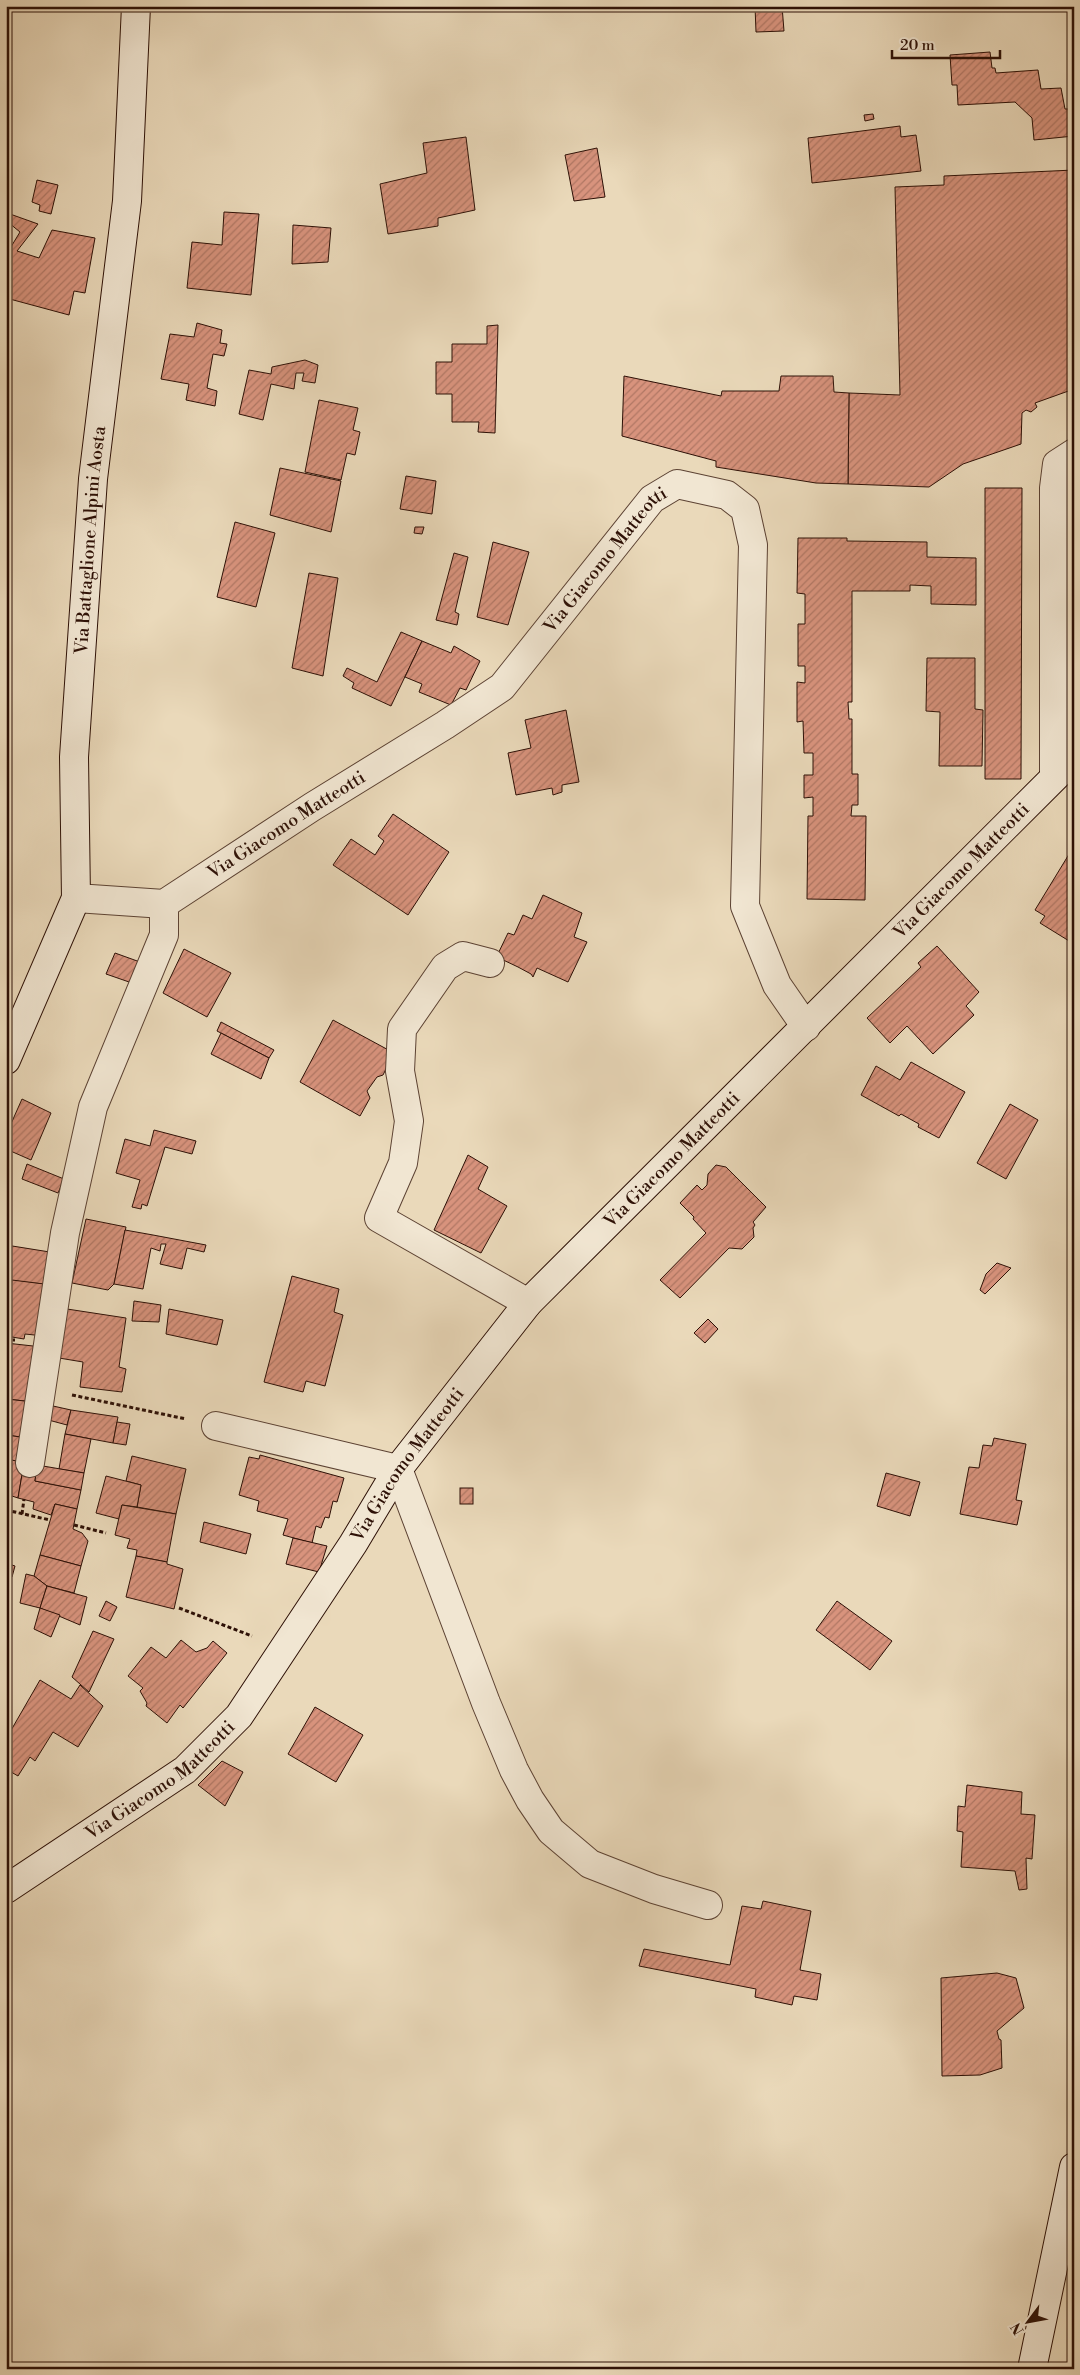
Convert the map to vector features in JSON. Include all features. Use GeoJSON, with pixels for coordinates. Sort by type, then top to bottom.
{"type":"FeatureCollection","features":[{"type":"Feature","properties":{"kind":"street","name":"Via Battaglione Alpini Aosta"},"geometry":{"type":"LineString","coordinates":[[6,1060],[76,898],[74,758],[93,479],[127,201],[136,6]]}},
{"type":"Feature","properties":{"kind":"street"},"geometry":{"type":"LineString","coordinates":[[1054,777],[1054,488],[1057,464],[1074,453]]}},
{"type":"Feature","properties":{"kind":"street","name":"Via Giacomo Matteotti"},"geometry":{"type":"LineString","coordinates":[[164,904],[312,807],[445,725],[502,687],[652,499],[677,484],[727,495],[745,509],[753,545],[745,906],[777,985],[806,1027]]}},
{"type":"Feature","properties":{"kind":"street","name":"Via Giacomo Matteotti"},"geometry":{"type":"LineString","coordinates":[[6,1889],[185,1770],[239,1716],[353,1544],[398,1469],[528,1303],[1074,758]]}},
{"type":"Feature","properties":{"kind":"street"},"geometry":{"type":"LineString","coordinates":[[30,1463],[65,1233],[94,1107],[164,935],[164,904],[76,898]]}},
{"type":"Feature","properties":{"kind":"street"},"geometry":{"type":"LineString","coordinates":[[490,963],[463,956],[445,968],[402,1029],[400,1071],[409,1120],[403,1163],[379,1218],[528,1303]]}},
{"type":"Feature","properties":{"kind":"street"},"geometry":{"type":"LineString","coordinates":[[216,1426],[398,1469],[486,1703],[514,1770],[530,1800],[551,1831],[590,1864],[654,1889],[708,1904]]}},
{"type":"Feature","properties":{"kind":"street"},"geometry":{"type":"LineString","coordinates":[[1032,2369],[1074,2167]]}},
{"type":"Feature","properties":{"kind":"path"},"geometry":{"type":"LineString","coordinates":[[40,1389],[216,1426]]}},
{"type":"Feature","properties":{"kind":"path"},"geometry":{"type":"LineString","coordinates":[[22,1514],[24,1499]]}},
{"type":"Feature","properties":{"kind":"path"},"geometry":{"type":"LineString","coordinates":[[6,1510],[50,1520]]}},
{"type":"Feature","properties":{"kind":"path"},"geometry":{"type":"LineString","coordinates":[[74,1525],[106,1533]]}},
{"type":"Feature","properties":{"kind":"path"},"geometry":{"type":"LineString","coordinates":[[180,1608],[282,1649]]}},
{"type":"Feature","properties":{"kind":"building"},"geometry":{"type":"Polygon","coordinates":[[[755,6],[782,6],[784,31],[756,32],[755,6]]]}},
{"type":"Feature","properties":{"kind":"building"},"geometry":{"type":"Polygon","coordinates":[[[990,52],[992,68],[995,68],[996,73],[1038,70],[1041,89],[1061,88],[1065,109],[1072,109],[1074,136],[1034,140],[1032,118],[1015,102],[958,105],[957,85],[952,85],[950,55],[990,52]]]}},
{"type":"Feature","properties":{"kind":"building"},"geometry":{"type":"Polygon","coordinates":[[[873,114],[874,119],[865,121],[864,115],[873,114]]]}},
{"type":"Feature","properties":{"kind":"building"},"geometry":{"type":"Polygon","coordinates":[[[900,126],[901,137],[916,135],[921,171],[812,183],[808,138],[900,126]]]}},
{"type":"Feature","properties":{"kind":"building"},"geometry":{"type":"Polygon","coordinates":[[[466,137],[475,210],[438,218],[438,226],[388,234],[380,184],[427,173],[423,143],[466,137]]]}},
{"type":"Feature","properties":{"kind":"building"},"geometry":{"type":"Polygon","coordinates":[[[597,148],[605,197],[574,201],[565,155],[597,148]]]}},
{"type":"Feature","properties":{"kind":"building"},"geometry":{"type":"Polygon","coordinates":[[[1074,170],[1074,389],[1035,403],[1037,407],[1031,412],[1026,410],[1022,413],[1021,444],[963,464],[929,487],[848,484],[849,393],[900,395],[895,187],[944,185],[944,176],[1074,170]]]}},
{"type":"Feature","properties":{"kind":"building"},"geometry":{"type":"Polygon","coordinates":[[[37,180],[58,185],[51,214],[39,211],[40,205],[32,202],[37,180]]]}},
{"type":"Feature","properties":{"kind":"building"},"geometry":{"type":"Polygon","coordinates":[[[224,212],[259,214],[251,295],[187,288],[192,242],[222,245],[224,212]]]}},
{"type":"Feature","properties":{"kind":"building"},"geometry":{"type":"Polygon","coordinates":[[[10,214],[38,224],[17,251],[39,258],[52,230],[95,238],[85,293],[74,291],[69,315],[6,298],[6,255],[20,232],[9,223],[10,214]]]}},
{"type":"Feature","properties":{"kind":"building"},"geometry":{"type":"Polygon","coordinates":[[[293,225],[331,228],[328,262],[292,264],[293,225]]]}},
{"type":"Feature","properties":{"kind":"building"},"geometry":{"type":"Polygon","coordinates":[[[197,323],[222,330],[220,343],[227,344],[224,356],[213,354],[207,388],[217,391],[215,406],[186,400],[189,384],[161,379],[170,334],[194,337],[197,323]]]}},
{"type":"Feature","properties":{"kind":"building"},"geometry":{"type":"Polygon","coordinates":[[[498,325],[495,433],[478,432],[479,422],[452,422],[452,394],[436,394],[436,362],[452,362],[452,344],[487,344],[487,326],[498,325]]]}},
{"type":"Feature","properties":{"kind":"building"},"geometry":{"type":"Polygon","coordinates":[[[305,360],[318,365],[315,383],[302,381],[304,373],[296,373],[294,389],[271,384],[263,420],[239,414],[249,370],[271,374],[272,367],[305,360]]]}},
{"type":"Feature","properties":{"kind":"building"},"geometry":{"type":"Polygon","coordinates":[[[624,376],[721,396],[722,391],[779,391],[781,376],[833,376],[834,392],[849,393],[848,484],[816,483],[716,467],[716,461],[622,436],[624,376]]]}},
{"type":"Feature","properties":{"kind":"building"},"geometry":{"type":"Polygon","coordinates":[[[319,400],[358,408],[353,430],[360,432],[355,455],[347,453],[341,480],[305,472],[319,400]]]}},
{"type":"Feature","properties":{"kind":"building"},"geometry":{"type":"Polygon","coordinates":[[[280,468],[341,481],[331,532],[270,515],[280,468]]]}},
{"type":"Feature","properties":{"kind":"building"},"geometry":{"type":"Polygon","coordinates":[[[406,476],[436,481],[432,514],[400,509],[406,476]]]}},
{"type":"Feature","properties":{"kind":"building"},"geometry":{"type":"Polygon","coordinates":[[[985,488],[1022,488],[1021,779],[985,779],[985,488]]]}},
{"type":"Feature","properties":{"kind":"building"},"geometry":{"type":"Polygon","coordinates":[[[235,522],[275,533],[256,607],[217,597],[235,522]]]}},
{"type":"Feature","properties":{"kind":"building"},"geometry":{"type":"Polygon","coordinates":[[[415,527],[424,527],[422,534],[414,533],[415,527]]]}},
{"type":"Feature","properties":{"kind":"building"},"geometry":{"type":"Polygon","coordinates":[[[798,538],[847,538],[847,541],[927,542],[927,557],[976,558],[976,605],[931,604],[931,586],[910,585],[910,591],[852,591],[852,702],[848,702],[849,719],[852,719],[852,774],[858,774],[858,805],[852,805],[851,816],[866,816],[865,900],[807,899],[808,816],[813,816],[813,797],[804,798],[804,775],[813,775],[813,753],[804,753],[803,721],[797,722],[797,682],[805,683],[805,666],[798,666],[798,624],[805,624],[805,594],[797,593],[798,538]]]}},
{"type":"Feature","properties":{"kind":"building"},"geometry":{"type":"Polygon","coordinates":[[[493,542],[529,552],[508,625],[477,617],[493,542]]]}},
{"type":"Feature","properties":{"kind":"building"},"geometry":{"type":"Polygon","coordinates":[[[454,553],[468,557],[455,612],[459,614],[457,625],[436,620],[454,553]]]}},
{"type":"Feature","properties":{"kind":"building"},"geometry":{"type":"Polygon","coordinates":[[[309,573],[338,578],[323,676],[292,668],[309,573]]]}},
{"type":"Feature","properties":{"kind":"building"},"geometry":{"type":"Polygon","coordinates":[[[401,632],[422,641],[391,706],[352,688],[354,683],[343,676],[347,668],[377,682],[401,632]]]}},
{"type":"Feature","properties":{"kind":"building"},"geometry":{"type":"Polygon","coordinates":[[[422,641],[451,653],[454,646],[480,661],[466,690],[460,688],[451,705],[419,692],[422,684],[405,677],[422,641]]]}},
{"type":"Feature","properties":{"kind":"building"},"geometry":{"type":"Polygon","coordinates":[[[927,658],[975,658],[975,709],[983,710],[982,766],[939,766],[940,712],[926,711],[927,658]]]}},
{"type":"Feature","properties":{"kind":"building"},"geometry":{"type":"Polygon","coordinates":[[[566,710],[579,782],[562,785],[562,792],[553,795],[552,788],[516,795],[508,753],[531,748],[525,720],[566,710]]]}},
{"type":"Feature","properties":{"kind":"building"},"geometry":{"type":"Polygon","coordinates":[[[393,814],[449,852],[408,915],[333,865],[351,839],[375,855],[384,841],[378,836],[393,814]]]}},
{"type":"Feature","properties":{"kind":"building"},"geometry":{"type":"Polygon","coordinates":[[[1074,846],[1074,944],[1040,923],[1045,916],[1035,910],[1074,846]]]}},
{"type":"Feature","properties":{"kind":"building"},"geometry":{"type":"Polygon","coordinates":[[[543,895],[582,913],[574,937],[587,942],[568,982],[537,968],[533,977],[531,974],[499,958],[495,960],[508,933],[514,935],[523,915],[532,919],[543,895]]]}},
{"type":"Feature","properties":{"kind":"building"},"geometry":{"type":"Polygon","coordinates":[[[937,946],[979,992],[966,1006],[974,1015],[933,1054],[907,1026],[890,1043],[867,1018],[921,967],[918,963],[937,946]]]}},
{"type":"Feature","properties":{"kind":"building"},"geometry":{"type":"Polygon","coordinates":[[[184,949],[231,973],[207,1017],[163,993],[184,949]]]}},
{"type":"Feature","properties":{"kind":"building"},"geometry":{"type":"Polygon","coordinates":[[[115,953],[140,962],[132,983],[106,974],[115,953]]]}},
{"type":"Feature","properties":{"kind":"building"},"geometry":{"type":"Polygon","coordinates":[[[333,1020],[394,1053],[383,1075],[377,1077],[367,1091],[370,1098],[360,1116],[300,1082],[333,1020]]]}},
{"type":"Feature","properties":{"kind":"building"},"geometry":{"type":"Polygon","coordinates":[[[221,1022],[274,1050],[269,1058],[217,1031],[221,1022]]]}},
{"type":"Feature","properties":{"kind":"building"},"geometry":{"type":"Polygon","coordinates":[[[221,1033],[269,1058],[261,1079],[211,1054],[221,1033]]]}},
{"type":"Feature","properties":{"kind":"building"},"geometry":{"type":"Polygon","coordinates":[[[911,1062],[965,1092],[939,1138],[918,1127],[919,1124],[901,1114],[899,1116],[861,1095],[876,1066],[900,1080],[911,1062]]]}},
{"type":"Feature","properties":{"kind":"building"},"geometry":{"type":"Polygon","coordinates":[[[22,1099],[51,1113],[31,1160],[6,1149],[6,1135],[22,1099]]]}},
{"type":"Feature","properties":{"kind":"building"},"geometry":{"type":"Polygon","coordinates":[[[1010,1104],[1038,1120],[1006,1179],[977,1163],[1010,1104]]]}},
{"type":"Feature","properties":{"kind":"building"},"geometry":{"type":"Polygon","coordinates":[[[154,1130],[196,1141],[192,1154],[165,1147],[147,1206],[142,1204],[141,1209],[132,1207],[140,1180],[116,1173],[125,1139],[150,1146],[154,1130]]]}},
{"type":"Feature","properties":{"kind":"building"},"geometry":{"type":"Polygon","coordinates":[[[468,1155],[488,1167],[478,1189],[507,1206],[481,1253],[434,1230],[468,1155]]]}},
{"type":"Feature","properties":{"kind":"building"},"geometry":{"type":"Polygon","coordinates":[[[27,1164],[64,1179],[58,1193],[22,1179],[27,1164]]]}},
{"type":"Feature","properties":{"kind":"building"},"geometry":{"type":"Polygon","coordinates":[[[716,1165],[726,1167],[766,1207],[753,1222],[755,1225],[753,1228],[754,1237],[742,1249],[729,1248],[680,1298],[660,1280],[706,1233],[680,1203],[697,1185],[702,1190],[707,1185],[708,1174],[716,1165]]]}},
{"type":"Feature","properties":{"kind":"building"},"geometry":{"type":"Polygon","coordinates":[[[86,1219],[126,1227],[114,1284],[108,1290],[72,1283],[86,1219]]]}},
{"type":"Feature","properties":{"kind":"building"},"geometry":{"type":"Polygon","coordinates":[[[125,1230],[206,1245],[204,1252],[187,1248],[182,1269],[160,1264],[166,1244],[161,1244],[160,1251],[151,1248],[143,1289],[114,1284],[125,1230]]]}},
{"type":"Feature","properties":{"kind":"building"},"geometry":{"type":"Polygon","coordinates":[[[6,1245],[56,1253],[52,1285],[6,1280],[6,1245]]]}},
{"type":"Feature","properties":{"kind":"building"},"geometry":{"type":"Polygon","coordinates":[[[997,1263],[1011,1268],[985,1294],[980,1290],[986,1274],[997,1263]]]}},
{"type":"Feature","properties":{"kind":"building"},"geometry":{"type":"Polygon","coordinates":[[[292,1276],[339,1289],[334,1312],[343,1315],[325,1386],[306,1381],[303,1392],[264,1382],[292,1276]]]}},
{"type":"Feature","properties":{"kind":"building"},"geometry":{"type":"Polygon","coordinates":[[[6,1280],[12,1280],[6,1318],[6,1280]]]}},
{"type":"Feature","properties":{"kind":"building"},"geometry":{"type":"Polygon","coordinates":[[[12,1280],[52,1285],[44,1336],[25,1334],[24,1339],[6,1336],[6,1318],[12,1280]]]}},
{"type":"Feature","properties":{"kind":"building"},"geometry":{"type":"Polygon","coordinates":[[[134,1301],[161,1305],[159,1322],[132,1321],[134,1301]]]}},
{"type":"Feature","properties":{"kind":"building"},"geometry":{"type":"Polygon","coordinates":[[[67,1309],[126,1318],[119,1367],[126,1369],[122,1392],[80,1387],[83,1362],[59,1358],[67,1309]]]}},
{"type":"Feature","properties":{"kind":"building"},"geometry":{"type":"Polygon","coordinates":[[[169,1309],[223,1320],[217,1345],[166,1334],[169,1309]]]}},
{"type":"Feature","properties":{"kind":"building"},"geometry":{"type":"Polygon","coordinates":[[[708,1319],[718,1329],[705,1343],[694,1333],[708,1319]]]}},
{"type":"Feature","properties":{"kind":"building"},"geometry":{"type":"Polygon","coordinates":[[[6,1343],[42,1347],[34,1402],[6,1399],[6,1343]]]}},
{"type":"Feature","properties":{"kind":"building"},"geometry":{"type":"Polygon","coordinates":[[[6,1399],[34,1402],[28,1438],[6,1435],[6,1399]]]}},
{"type":"Feature","properties":{"kind":"building"},"geometry":{"type":"Polygon","coordinates":[[[44,1404],[71,1410],[67,1425],[41,1418],[44,1404]]]}},
{"type":"Feature","properties":{"kind":"building"},"geometry":{"type":"Polygon","coordinates":[[[71,1410],[118,1417],[113,1443],[65,1434],[71,1410]]]}},
{"type":"Feature","properties":{"kind":"building"},"geometry":{"type":"Polygon","coordinates":[[[117,1422],[130,1424],[126,1445],[113,1443],[117,1422]]]}},
{"type":"Feature","properties":{"kind":"building"},"geometry":{"type":"Polygon","coordinates":[[[65,1434],[91,1439],[84,1473],[59,1469],[65,1434]]]}},
{"type":"Feature","properties":{"kind":"building"},"geometry":{"type":"Polygon","coordinates":[[[6,1435],[28,1438],[24,1463],[6,1459],[6,1435]]]}},
{"type":"Feature","properties":{"kind":"building"},"geometry":{"type":"Polygon","coordinates":[[[994,1438],[1026,1444],[1016,1500],[1022,1501],[1017,1525],[960,1514],[969,1467],[979,1468],[983,1445],[992,1446],[994,1438]]]}},
{"type":"Feature","properties":{"kind":"building"},"geometry":{"type":"Polygon","coordinates":[[[260,1455],[344,1478],[337,1502],[333,1501],[329,1518],[325,1517],[321,1528],[316,1526],[312,1543],[283,1535],[288,1519],[257,1511],[259,1501],[239,1495],[249,1457],[259,1459],[260,1455]]]}},
{"type":"Feature","properties":{"kind":"building"},"geometry":{"type":"Polygon","coordinates":[[[132,1456],[186,1469],[176,1514],[137,1507],[141,1485],[126,1481],[132,1456]]]}},
{"type":"Feature","properties":{"kind":"building"},"geometry":{"type":"Polygon","coordinates":[[[8,1459],[24,1463],[18,1498],[6,1494],[8,1459]]]}},
{"type":"Feature","properties":{"kind":"building"},"geometry":{"type":"Polygon","coordinates":[[[24,1463],[37,1465],[35,1481],[81,1490],[77,1509],[55,1504],[51,1515],[33,1509],[34,1502],[18,1498],[24,1463]]]}},
{"type":"Feature","properties":{"kind":"building"},"geometry":{"type":"Polygon","coordinates":[[[37,1465],[84,1473],[81,1490],[35,1481],[37,1465]]]}},
{"type":"Feature","properties":{"kind":"building"},"geometry":{"type":"Polygon","coordinates":[[[886,1473],[920,1482],[910,1516],[877,1506],[886,1473]]]}},
{"type":"Feature","properties":{"kind":"building"},"geometry":{"type":"Polygon","coordinates":[[[106,1476],[141,1485],[137,1507],[122,1505],[119,1519],[96,1513],[106,1476]]]}},
{"type":"Feature","properties":{"kind":"building"},"geometry":{"type":"Polygon","coordinates":[[[460,1488],[473,1488],[473,1504],[460,1504],[460,1488]]]}},
{"type":"Feature","properties":{"kind":"building"},"geometry":{"type":"Polygon","coordinates":[[[55,1504],[77,1509],[73,1529],[82,1533],[88,1541],[81,1566],[40,1555],[55,1504]]]}},
{"type":"Feature","properties":{"kind":"building"},"geometry":{"type":"Polygon","coordinates":[[[122,1505],[176,1514],[167,1562],[136,1556],[137,1550],[127,1548],[130,1539],[115,1535],[122,1505]]]}},
{"type":"Feature","properties":{"kind":"building"},"geometry":{"type":"Polygon","coordinates":[[[6,1515],[10,1516],[6,1537],[6,1515]]]}},
{"type":"Feature","properties":{"kind":"building"},"geometry":{"type":"Polygon","coordinates":[[[204,1522],[251,1534],[246,1554],[200,1542],[204,1522]]]}},
{"type":"Feature","properties":{"kind":"building"},"geometry":{"type":"Polygon","coordinates":[[[293,1538],[327,1546],[319,1572],[286,1564],[293,1538]]]}},
{"type":"Feature","properties":{"kind":"building"},"geometry":{"type":"Polygon","coordinates":[[[40,1555],[81,1566],[74,1593],[47,1586],[34,1576],[40,1555]]]}},
{"type":"Feature","properties":{"kind":"building"},"geometry":{"type":"Polygon","coordinates":[[[136,1556],[167,1562],[167,1564],[183,1569],[174,1609],[126,1597],[136,1556]]]}},
{"type":"Feature","properties":{"kind":"building"},"geometry":{"type":"Polygon","coordinates":[[[6,1563],[15,1566],[12,1577],[6,1575],[6,1563]]]}},
{"type":"Feature","properties":{"kind":"building"},"geometry":{"type":"Polygon","coordinates":[[[26,1574],[34,1576],[47,1586],[40,1608],[20,1603],[26,1574]]]}},
{"type":"Feature","properties":{"kind":"building"},"geometry":{"type":"Polygon","coordinates":[[[47,1586],[87,1597],[80,1625],[40,1608],[47,1586]]]}},
{"type":"Feature","properties":{"kind":"building"},"geometry":{"type":"Polygon","coordinates":[[[106,1601],[117,1607],[110,1621],[99,1616],[106,1601]]]}},
{"type":"Feature","properties":{"kind":"building"},"geometry":{"type":"Polygon","coordinates":[[[837,1601],[892,1641],[870,1670],[816,1630],[837,1601]]]}},
{"type":"Feature","properties":{"kind":"building"},"geometry":{"type":"Polygon","coordinates":[[[40,1608],[60,1615],[51,1637],[34,1629],[40,1608]]]}},
{"type":"Feature","properties":{"kind":"building"},"geometry":{"type":"Polygon","coordinates":[[[93,1631],[114,1639],[89,1692],[72,1677],[93,1631]]]}},
{"type":"Feature","properties":{"kind":"building"},"geometry":{"type":"Polygon","coordinates":[[[181,1640],[196,1652],[207,1648],[213,1641],[227,1653],[183,1708],[180,1705],[167,1723],[146,1706],[147,1703],[140,1691],[143,1688],[128,1676],[151,1647],[166,1658],[181,1640]]]}},
{"type":"Feature","properties":{"kind":"building"},"geometry":{"type":"Polygon","coordinates":[[[40,1680],[71,1699],[80,1685],[103,1706],[78,1747],[53,1732],[35,1761],[30,1757],[18,1776],[6,1769],[6,1739],[40,1680]]]}},
{"type":"Feature","properties":{"kind":"building"},"geometry":{"type":"Polygon","coordinates":[[[315,1707],[363,1735],[336,1782],[288,1754],[315,1707]]]}},
{"type":"Feature","properties":{"kind":"building"},"geometry":{"type":"Polygon","coordinates":[[[222,1761],[243,1772],[225,1806],[198,1785],[222,1761]]]}},
{"type":"Feature","properties":{"kind":"building"},"geometry":{"type":"Polygon","coordinates":[[[967,1785],[1022,1792],[1021,1814],[1035,1815],[1032,1859],[1026,1858],[1027,1889],[1019,1890],[1015,1871],[961,1867],[963,1832],[957,1831],[958,1806],[965,1807],[967,1785]]]}},
{"type":"Feature","properties":{"kind":"building"},"geometry":{"type":"Polygon","coordinates":[[[763,1901],[811,1911],[800,1970],[821,1974],[817,2000],[794,1996],[792,2005],[755,1997],[756,1989],[639,1966],[644,1949],[730,1965],[742,1906],[761,1909],[763,1901]]]}},
{"type":"Feature","properties":{"kind":"building"},"geometry":{"type":"Polygon","coordinates":[[[997,1973],[1016,1978],[1024,2008],[997,2031],[1001,2040],[1002,2068],[980,2075],[942,2076],[941,1978],[997,1973]]]}}]}
